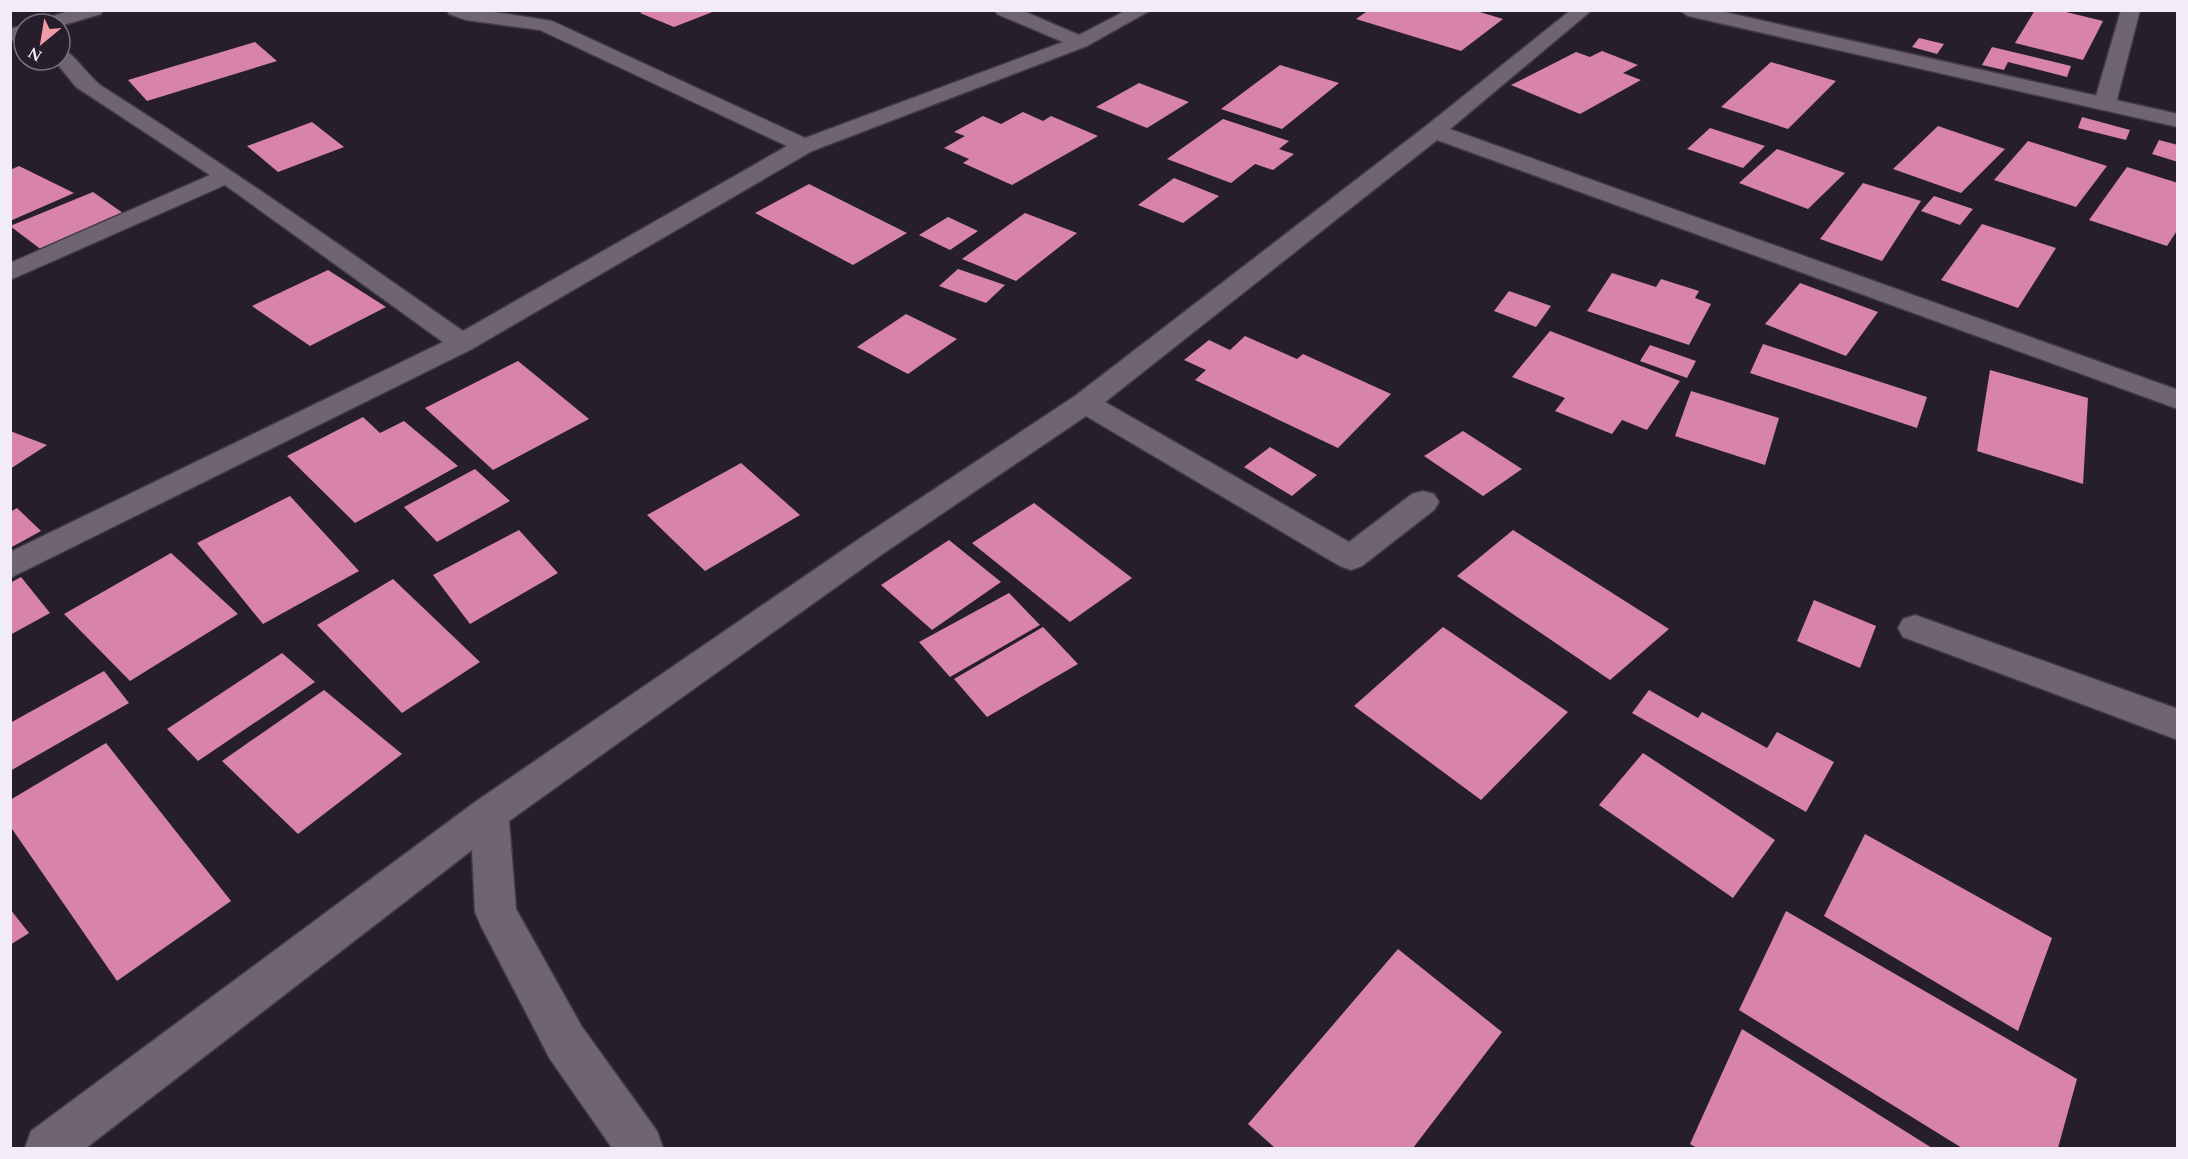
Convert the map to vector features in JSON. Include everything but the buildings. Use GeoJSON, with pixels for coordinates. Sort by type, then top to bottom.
{"type":"FeatureCollection","features":[{"type":"Feature","properties":{"kind":"street"},"geometry":{"type":"LineString","coordinates":[[72,17],[94,10]]}},
{"type":"Feature","properties":{"kind":"street"},"geometry":{"type":"LineString","coordinates":[[456,10],[466,14],[510,19],[554,28],[804,146]]}},
{"type":"Feature","properties":{"kind":"street"},"geometry":{"type":"LineString","coordinates":[[1004,10],[1080,42]]}},
{"type":"Feature","properties":{"kind":"street"},"geometry":{"type":"LineString","coordinates":[[10,566],[462,343],[804,146],[1080,42],[1142,10]]}},
{"type":"Feature","properties":{"kind":"street"},"geometry":{"type":"LineString","coordinates":[[48,1149],[489,814],[870,547],[1085,403],[1434,132],[1583,10]]}},
{"type":"Feature","properties":{"kind":"street"},"geometry":{"type":"LineString","coordinates":[[1688,10],[2178,121]]}},
{"type":"Feature","properties":{"kind":"street"},"geometry":{"type":"LineString","coordinates":[[2105,103],[2131,10]]}},
{"type":"Feature","properties":{"kind":"street"},"geometry":{"type":"LineString","coordinates":[[72,68],[84,82],[226,176],[462,343]]}},
{"type":"Feature","properties":{"kind":"street"},"geometry":{"type":"LineString","coordinates":[[1434,132],[2178,400]]}},
{"type":"Feature","properties":{"kind":"street"},"geometry":{"type":"LineString","coordinates":[[10,273],[226,176]]}},
{"type":"Feature","properties":{"kind":"street"},"geometry":{"type":"LineString","coordinates":[[1085,403],[1351,558],[1423,502]]}},
{"type":"Feature","properties":{"kind":"street"},"geometry":{"type":"LineString","coordinates":[[1915,628],[2178,725]]}},
{"type":"Feature","properties":{"kind":"street"},"geometry":{"type":"LineString","coordinates":[[489,814],[496,912],[566,1043],[640,1149]]}}]}
